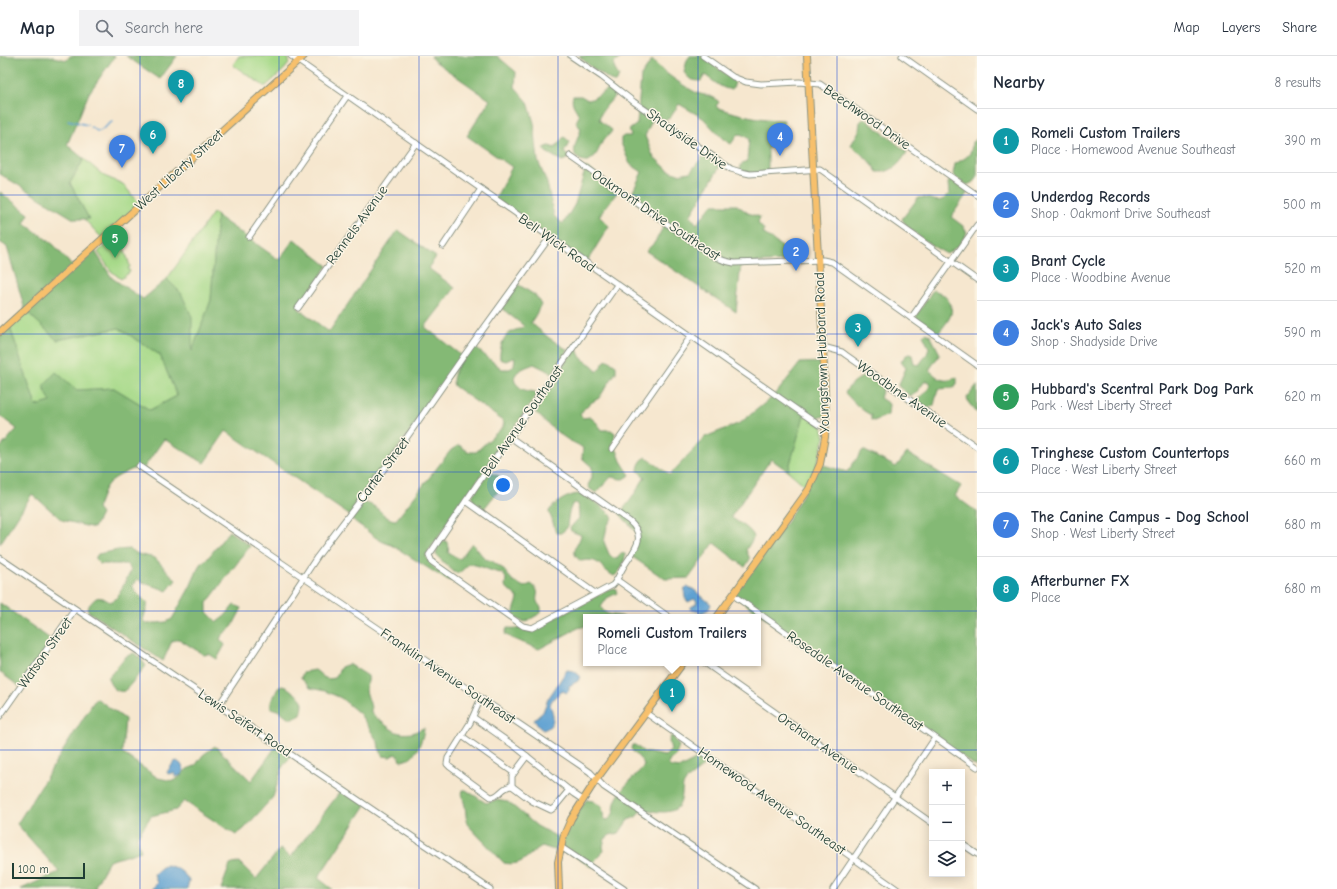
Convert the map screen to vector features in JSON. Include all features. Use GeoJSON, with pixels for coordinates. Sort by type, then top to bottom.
{"type":"FeatureCollection","features":[{"type":"Feature","properties":{"kind":"main road","name":"West Liberty Street"},"geometry":{"type":"LineString","coordinates":[[0,332],[304,56]]}},
{"type":"Feature","properties":{"kind":"main road","name":"Youngstown Hubbard Road"},"geometry":{"type":"LineString","coordinates":[[719,614],[809,489],[820,464],[825,437],[824,347],[807,56]]}},
{"type":"Feature","properties":{"kind":"main road"},"geometry":{"type":"LineString","coordinates":[[559,889],[558,862],[561,847],[571,818],[596,780],[681,666]]}},
{"type":"Feature","properties":{"kind":"street","name":"Bell Wick Road"},"geometry":{"type":"LineString","coordinates":[[291,56],[813,421],[819,425],[826,426]]}},
{"type":"Feature","properties":{"kind":"street","name":"Shadyside Drive"},"geometry":{"type":"LineString","coordinates":[[571,56],[602,77],[634,102],[731,169],[750,174],[820,169],[977,280]]}},
{"type":"Feature","properties":{"kind":"street","name":"Beechwood Drive"},"geometry":{"type":"LineString","coordinates":[[703,56],[732,77],[746,82],[755,84],[809,82],[820,84],[977,194]]}},
{"type":"Feature","properties":{"kind":"street"},"geometry":{"type":"LineString","coordinates":[[902,56],[977,109]]}},
{"type":"Feature","properties":{"kind":"street"},"geometry":{"type":"LineString","coordinates":[[249,238],[347,96]]}},
{"type":"Feature","properties":{"kind":"street","name":"Rennels Avenue"},"geometry":{"type":"LineString","coordinates":[[298,308],[416,143]]}},
{"type":"Feature","properties":{"kind":"street","name":"Oakmont Drive Southeast"},"geometry":{"type":"LineString","coordinates":[[570,156],[713,256],[725,261],[741,263],[819,260],[832,262],[977,364]]}},
{"type":"Feature","properties":{"kind":"street"},"geometry":{"type":"LineString","coordinates":[[443,246],[480,189]]}},
{"type":"Feature","properties":{"kind":"street"},"geometry":{"type":"LineString","coordinates":[[911,318],[977,225]]}},
{"type":"Feature","properties":{"kind":"street","name":"Carter Street"},"geometry":{"type":"LineString","coordinates":[[219,705],[303,578],[393,457],[550,237]]}},
{"type":"Feature","properties":{"kind":"street","name":"Bell Avenue Southeast"},"geometry":{"type":"LineString","coordinates":[[595,593],[536,627],[528,628],[432,562],[430,553],[617,285]]}},
{"type":"Feature","properties":{"kind":"street"},"geometry":{"type":"LineString","coordinates":[[612,449],[691,336]]}},
{"type":"Feature","properties":{"kind":"street","name":"Woodbine Avenue"},"geometry":{"type":"LineString","coordinates":[[824,347],[842,352],[977,447]]}},
{"type":"Feature","properties":{"kind":"street"},"geometry":{"type":"LineString","coordinates":[[466,501],[595,593],[613,585],[617,580],[639,540],[638,532],[629,521],[510,438]]}},
{"type":"Feature","properties":{"kind":"street","name":"Franklin Avenue Southeast"},"geometry":{"type":"LineString","coordinates":[[139,466],[590,772],[604,787],[755,889]]}},
{"type":"Feature","properties":{"kind":"street","name":"Lewis Seifert Road"},"geometry":{"type":"LineString","coordinates":[[0,558],[490,889]]}},
{"type":"Feature","properties":{"kind":"street"},"geometry":{"type":"LineString","coordinates":[[617,580],[665,614]]}},
{"type":"Feature","properties":{"kind":"street","name":"Rosedale Avenue Southeast"},"geometry":{"type":"LineString","coordinates":[[733,595],[760,614]]}},
{"type":"Feature","properties":{"kind":"street","name":"Watson Street"},"geometry":{"type":"LineString","coordinates":[[0,716],[75,609]]}},
{"type":"Feature","properties":{"kind":"street","name":"Rosedale Avenue Southeast"},"geometry":{"type":"LineString","coordinates":[[761,615],[977,767]]}},
{"type":"Feature","properties":{"kind":"street","name":"Orchard Avenue"},"geometry":{"type":"LineString","coordinates":[[709,666],[929,821]]}},
{"type":"Feature","properties":{"kind":"street"},"geometry":{"type":"LineString","coordinates":[[481,698],[473,718],[448,758],[447,764],[491,797],[496,796],[505,787],[512,786],[532,801],[551,810],[569,790]]}},
{"type":"Feature","properties":{"kind":"street","name":"Homewood Avenue Southeast"},"geometry":{"type":"LineString","coordinates":[[646,713],[897,889]]}},
{"type":"Feature","properties":{"kind":"street"},"geometry":{"type":"LineString","coordinates":[[473,718],[527,756],[582,800]]}},
{"type":"Feature","properties":{"kind":"street"},"geometry":{"type":"LineString","coordinates":[[462,736],[514,773]]}},
{"type":"Feature","properties":{"kind":"street"},"geometry":{"type":"LineString","coordinates":[[833,889],[935,738]]}},
{"type":"Feature","properties":{"kind":"street"},"geometry":{"type":"LineString","coordinates":[[512,786],[512,776],[527,756]]}},
{"type":"Feature","properties":{"kind":"street"},"geometry":{"type":"LineString","coordinates":[[965,846],[977,854]]}},
{"type":"Feature","properties":{"kind":"street"},"geometry":{"type":"LineString","coordinates":[[561,847],[624,889]]}},
{"type":"Feature","properties":{"kind":"green space"},"geometry":{"type":"Polygon","coordinates":[[[0,56],[49,56],[67,60],[70,56],[115,56],[89,93],[67,145],[84,159],[70,183],[89,219],[74,219],[0,174],[0,56]]]}},
{"type":"Feature","properties":{"kind":"green space"},"geometry":{"type":"Polygon","coordinates":[[[126,56],[177,56],[160,79],[126,56]]]}},
{"type":"Feature","properties":{"kind":"green space"},"geometry":{"type":"Polygon","coordinates":[[[239,56],[286,56],[289,59],[289,62],[279,74],[266,86],[264,86],[233,65],[239,56]]]}},
{"type":"Feature","properties":{"kind":"green space"},"geometry":{"type":"Polygon","coordinates":[[[431,56],[497,56],[516,72],[515,87],[528,102],[534,123],[538,161],[547,183],[554,216],[563,224],[575,204],[586,167],[619,190],[599,216],[609,226],[586,263],[495,199],[512,167],[467,136],[490,100],[433,60],[431,56]]]}},
{"type":"Feature","properties":{"kind":"green space"},"geometry":{"type":"Polygon","coordinates":[[[579,56],[624,56],[617,60],[614,64],[619,76],[616,82],[613,82],[590,66],[579,56]]]}},
{"type":"Feature","properties":{"kind":"green space"},"geometry":{"type":"Polygon","coordinates":[[[690,56],[700,56],[704,58],[726,74],[735,83],[732,89],[722,87],[705,75],[701,81],[689,78],[684,72],[687,60],[690,56]]]}},
{"type":"Feature","properties":{"kind":"green space"},"geometry":{"type":"Polygon","coordinates":[[[652,60],[666,73],[688,88],[697,93],[716,99],[719,102],[716,106],[718,108],[751,117],[784,120],[780,146],[768,148],[768,173],[741,172],[741,165],[747,161],[749,139],[738,134],[731,144],[723,139],[703,118],[679,104],[670,118],[664,120],[654,116],[645,136],[653,156],[668,170],[678,174],[690,172],[706,153],[722,163],[690,216],[697,224],[712,205],[737,205],[748,213],[760,217],[758,223],[764,230],[763,233],[782,247],[789,261],[741,263],[736,312],[646,251],[655,242],[666,222],[630,198],[642,172],[630,164],[621,143],[621,138],[624,136],[631,136],[629,130],[637,124],[641,76],[652,60]]]}},
{"type":"Feature","properties":{"kind":"green space"},"geometry":{"type":"Polygon","coordinates":[[[610,88],[616,92],[604,108],[599,120],[612,130],[604,139],[593,158],[588,161],[581,160],[577,158],[574,151],[581,129],[576,122],[579,116],[572,102],[573,96],[581,96],[588,100],[610,88]]]}},
{"type":"Feature","properties":{"kind":"green space"},"geometry":{"type":"Polygon","coordinates":[[[864,118],[907,152],[895,167],[887,171],[877,172],[869,161],[851,145],[859,131],[860,122],[864,118]]]}},
{"type":"Feature","properties":{"kind":"green space"},"geometry":{"type":"Polygon","coordinates":[[[564,137],[570,142],[564,152],[568,156],[567,159],[562,161],[546,152],[544,148],[549,146],[555,148],[564,137]]]}},
{"type":"Feature","properties":{"kind":"green space"},"geometry":{"type":"Polygon","coordinates":[[[977,139],[977,178],[974,182],[967,185],[956,178],[953,174],[955,164],[970,154],[972,142],[977,139]]]}},
{"type":"Feature","properties":{"kind":"green space"},"geometry":{"type":"Polygon","coordinates":[[[84,159],[104,176],[123,184],[140,205],[103,239],[84,219],[89,219],[70,183],[84,159]]]}},
{"type":"Feature","properties":{"kind":"green space"},"geometry":{"type":"Polygon","coordinates":[[[951,179],[968,192],[951,217],[963,226],[967,233],[959,245],[947,254],[916,234],[905,224],[902,219],[918,198],[927,198],[938,201],[945,198],[949,194],[948,183],[951,179]]]}},
{"type":"Feature","properties":{"kind":"green space"},"geometry":{"type":"Polygon","coordinates":[[[0,192],[29,214],[24,223],[54,245],[72,266],[93,248],[112,278],[143,299],[167,279],[181,293],[192,317],[192,351],[211,300],[217,216],[279,260],[294,239],[328,266],[298,308],[329,332],[398,230],[436,257],[428,268],[455,288],[425,327],[463,357],[360,501],[370,504],[393,520],[396,520],[451,450],[459,445],[468,452],[476,452],[503,427],[504,423],[502,420],[454,386],[454,375],[459,365],[473,346],[502,369],[510,369],[514,365],[515,358],[506,361],[500,359],[502,343],[511,332],[521,329],[524,326],[500,307],[515,287],[519,285],[536,296],[541,305],[531,323],[549,338],[568,350],[552,373],[534,364],[520,370],[515,375],[515,382],[520,388],[538,393],[426,555],[432,566],[452,581],[445,579],[392,545],[375,537],[356,523],[349,515],[226,431],[204,463],[164,439],[143,469],[139,466],[120,475],[108,484],[97,509],[101,514],[94,528],[62,520],[32,494],[0,544],[0,448],[17,429],[0,416],[0,332],[9,324],[36,406],[51,402],[43,386],[56,372],[77,390],[114,388],[150,410],[177,396],[160,355],[119,328],[57,340],[25,310],[7,247],[0,242],[0,192]]]}},
{"type":"Feature","properties":{"kind":"green space"},"geometry":{"type":"Polygon","coordinates":[[[213,213],[217,216],[211,300],[192,352],[181,293],[167,279],[213,213]]]}},
{"type":"Feature","properties":{"kind":"green space"},"geometry":{"type":"Polygon","coordinates":[[[113,238],[118,243],[121,239],[130,267],[128,268],[130,272],[121,279],[111,271],[98,252],[113,238]]]}},
{"type":"Feature","properties":{"kind":"green space"},"geometry":{"type":"Polygon","coordinates":[[[933,290],[941,293],[950,302],[952,310],[949,319],[938,334],[917,319],[916,316],[933,290]]]}},
{"type":"Feature","properties":{"kind":"green space"},"geometry":{"type":"Polygon","coordinates":[[[25,310],[57,340],[119,328],[160,355],[177,396],[150,410],[114,388],[77,390],[51,402],[36,406],[9,324],[25,310]]]}},
{"type":"Feature","properties":{"kind":"green space"},"geometry":{"type":"Polygon","coordinates":[[[926,333],[930,335],[940,354],[929,370],[942,380],[949,380],[957,377],[957,384],[952,388],[938,389],[934,405],[929,408],[922,404],[918,399],[928,390],[930,385],[928,381],[925,381],[916,393],[910,396],[898,386],[906,368],[901,362],[905,356],[909,354],[912,355],[914,364],[919,365],[927,354],[929,348],[923,335],[926,333]]]}},
{"type":"Feature","properties":{"kind":"green space"},"geometry":{"type":"Polygon","coordinates":[[[574,349],[578,351],[581,358],[592,365],[597,372],[605,361],[608,360],[616,365],[616,372],[599,398],[589,404],[580,415],[583,418],[590,417],[602,430],[611,430],[615,433],[612,446],[617,450],[621,461],[630,475],[623,479],[611,477],[596,493],[590,489],[588,485],[592,478],[592,467],[582,458],[583,448],[552,428],[533,410],[574,349]]]}},
{"type":"Feature","properties":{"kind":"green space"},"geometry":{"type":"Polygon","coordinates":[[[824,362],[826,416],[815,418],[805,412],[788,471],[771,459],[731,517],[747,528],[754,537],[746,550],[750,559],[745,567],[714,543],[689,578],[665,579],[631,556],[639,535],[619,513],[630,500],[645,477],[638,471],[639,465],[643,460],[646,457],[670,475],[705,437],[740,423],[775,395],[800,363],[824,362]]]}},
{"type":"Feature","properties":{"kind":"green space"},"geometry":{"type":"Polygon","coordinates":[[[867,375],[875,378],[880,384],[883,388],[880,398],[889,404],[888,415],[874,421],[871,420],[871,415],[860,408],[845,393],[854,382],[867,375]]]}},
{"type":"Feature","properties":{"kind":"green space"},"geometry":{"type":"Polygon","coordinates":[[[977,385],[977,413],[968,402],[967,398],[977,385]]]}},
{"type":"Feature","properties":{"kind":"green space"},"geometry":{"type":"Polygon","coordinates":[[[804,415],[822,426],[825,437],[809,489],[788,471],[804,415]]]}},
{"type":"Feature","properties":{"kind":"green space"},"geometry":{"type":"Polygon","coordinates":[[[863,450],[896,467],[907,453],[961,486],[955,496],[977,512],[977,767],[733,595],[788,520],[820,464],[847,472],[863,450]]]}},
{"type":"Feature","properties":{"kind":"green space"},"geometry":{"type":"Polygon","coordinates":[[[488,472],[499,476],[502,483],[499,490],[482,511],[474,504],[472,496],[488,472]]]}},
{"type":"Feature","properties":{"kind":"green space"},"geometry":{"type":"Polygon","coordinates":[[[578,494],[597,503],[613,517],[607,526],[604,542],[609,554],[613,558],[617,559],[620,555],[625,554],[624,563],[614,576],[596,562],[588,560],[581,561],[575,555],[575,548],[581,535],[571,531],[570,528],[579,518],[578,504],[573,503],[571,506],[568,515],[567,528],[561,533],[556,533],[549,511],[562,500],[578,494]]]}},
{"type":"Feature","properties":{"kind":"green space"},"geometry":{"type":"Polygon","coordinates":[[[229,531],[250,546],[207,603],[207,612],[217,622],[225,616],[234,605],[242,608],[232,627],[222,635],[220,639],[225,645],[217,659],[209,654],[204,655],[179,639],[172,641],[163,661],[89,612],[87,608],[95,599],[99,597],[110,602],[116,599],[131,571],[129,566],[126,564],[100,564],[96,560],[96,557],[98,554],[129,549],[138,554],[155,558],[176,580],[167,591],[138,579],[132,586],[148,604],[143,620],[144,622],[147,624],[166,622],[172,619],[190,587],[200,564],[208,558],[229,531]]]}},
{"type":"Feature","properties":{"kind":"green space"},"geometry":{"type":"Polygon","coordinates":[[[441,541],[446,541],[449,547],[448,553],[460,559],[472,543],[485,559],[492,561],[502,568],[513,581],[524,587],[531,584],[537,590],[537,601],[541,607],[541,613],[525,622],[513,618],[518,598],[505,586],[506,578],[502,573],[469,564],[459,573],[454,572],[436,555],[437,547],[441,541]]]}},
{"type":"Feature","properties":{"kind":"green space"},"geometry":{"type":"Polygon","coordinates":[[[615,588],[617,593],[607,598],[601,607],[605,613],[608,614],[583,614],[583,627],[539,649],[511,638],[505,634],[507,628],[532,631],[607,590],[615,588]]]}},
{"type":"Feature","properties":{"kind":"green space"},"geometry":{"type":"Polygon","coordinates":[[[0,603],[53,641],[20,687],[0,672],[0,603]]]}},
{"type":"Feature","properties":{"kind":"green space"},"geometry":{"type":"Polygon","coordinates":[[[134,653],[146,666],[125,691],[116,690],[110,684],[108,678],[125,657],[134,653]]]}},
{"type":"Feature","properties":{"kind":"green space"},"geometry":{"type":"Polygon","coordinates":[[[349,664],[368,676],[366,693],[371,712],[375,717],[399,733],[412,733],[424,728],[420,744],[414,754],[406,760],[401,761],[395,754],[390,757],[383,756],[378,742],[360,714],[341,698],[325,691],[310,688],[301,678],[303,672],[315,670],[328,679],[335,678],[341,667],[349,664]]]}},
{"type":"Feature","properties":{"kind":"green space"},"geometry":{"type":"Polygon","coordinates":[[[282,686],[291,690],[302,701],[303,706],[301,714],[293,718],[289,718],[280,711],[271,708],[271,702],[278,688],[282,686]]]}},
{"type":"Feature","properties":{"kind":"green space"},"geometry":{"type":"Polygon","coordinates":[[[96,698],[125,719],[122,753],[158,778],[173,781],[180,777],[187,769],[195,766],[203,755],[215,746],[251,781],[277,745],[292,755],[283,766],[273,797],[244,829],[236,835],[184,801],[176,810],[151,816],[137,837],[141,851],[109,861],[95,886],[96,889],[21,889],[59,872],[17,824],[96,698]]]}},
{"type":"Feature","properties":{"kind":"green space"},"geometry":{"type":"Polygon","coordinates":[[[671,736],[673,736],[679,746],[676,755],[668,764],[671,767],[680,768],[701,757],[706,760],[700,770],[685,782],[679,805],[676,809],[667,812],[640,811],[636,817],[628,820],[619,833],[610,835],[605,839],[603,846],[604,851],[591,867],[561,847],[560,852],[542,846],[521,861],[511,864],[504,863],[467,824],[462,794],[463,790],[466,790],[486,803],[496,800],[508,802],[537,826],[563,840],[564,835],[586,800],[593,801],[602,807],[604,819],[608,820],[611,817],[619,795],[625,786],[644,766],[643,762],[631,749],[632,745],[635,745],[644,752],[665,756],[671,750],[669,741],[671,736]]]}},
{"type":"Feature","properties":{"kind":"green space"},"geometry":{"type":"Polygon","coordinates":[[[342,789],[366,805],[318,878],[332,889],[221,889],[230,865],[239,862],[256,879],[280,849],[291,857],[342,789]]]}},
{"type":"Feature","properties":{"kind":"water"},"geometry":{"type":"Polygon","coordinates":[[[687,587],[693,589],[711,604],[709,609],[702,613],[690,609],[696,604],[697,601],[694,599],[688,602],[685,598],[684,590],[687,587]]]}},
{"type":"Feature","properties":{"kind":"water"},"geometry":{"type":"Polygon","coordinates":[[[567,670],[574,671],[580,676],[578,681],[569,686],[567,693],[563,691],[552,700],[550,705],[553,720],[550,726],[543,730],[534,720],[543,712],[548,699],[567,670]]]}},
{"type":"Feature","properties":{"kind":"water"},"geometry":{"type":"Polygon","coordinates":[[[177,761],[181,764],[184,770],[181,775],[176,777],[174,773],[168,774],[167,772],[174,762],[177,761]]]}},
{"type":"Feature","properties":{"kind":"water"},"geometry":{"type":"Polygon","coordinates":[[[166,865],[177,869],[185,875],[189,881],[187,889],[152,889],[157,883],[154,874],[166,865]]]}},
{"type":"Feature","properties":{"kind":"waterway"},"geometry":{"type":"LineString","coordinates":[[68,120],[87,125]]}},
{"type":"Feature","properties":{"kind":"waterway"},"geometry":{"type":"LineString","coordinates":[[91,127],[97,131],[100,131],[113,121]]}},
{"type":"Feature","properties":{"kind":"place","name":"Afterburner FX"},"geometry":{"type":"Point","coordinates":[181,103]}},
{"type":"Feature","properties":{"kind":"place","name":"Tringhese Custom Countertops"},"geometry":{"type":"Point","coordinates":[153,154]}},
{"type":"Feature","properties":{"kind":"place","name":"Jack's Auto Sales"},"geometry":{"type":"Point","coordinates":[780,156]}},
{"type":"Feature","properties":{"kind":"place","name":"The Canine Campus - Dog School"},"geometry":{"type":"Point","coordinates":[122,168]}},
{"type":"Feature","properties":{"kind":"place","name":"Hubbard's Scentral Park Dog Park"},"geometry":{"type":"Point","coordinates":[115,258]}},
{"type":"Feature","properties":{"kind":"place","name":"Underdog Records"},"geometry":{"type":"Point","coordinates":[796,271]}},
{"type":"Feature","properties":{"kind":"place","name":"Brant Cycle"},"geometry":{"type":"Point","coordinates":[858,347]}},
{"type":"Feature","properties":{"kind":"place","name":"Romeli Custom Trailers"},"geometry":{"type":"Point","coordinates":[672,712]}}]}
